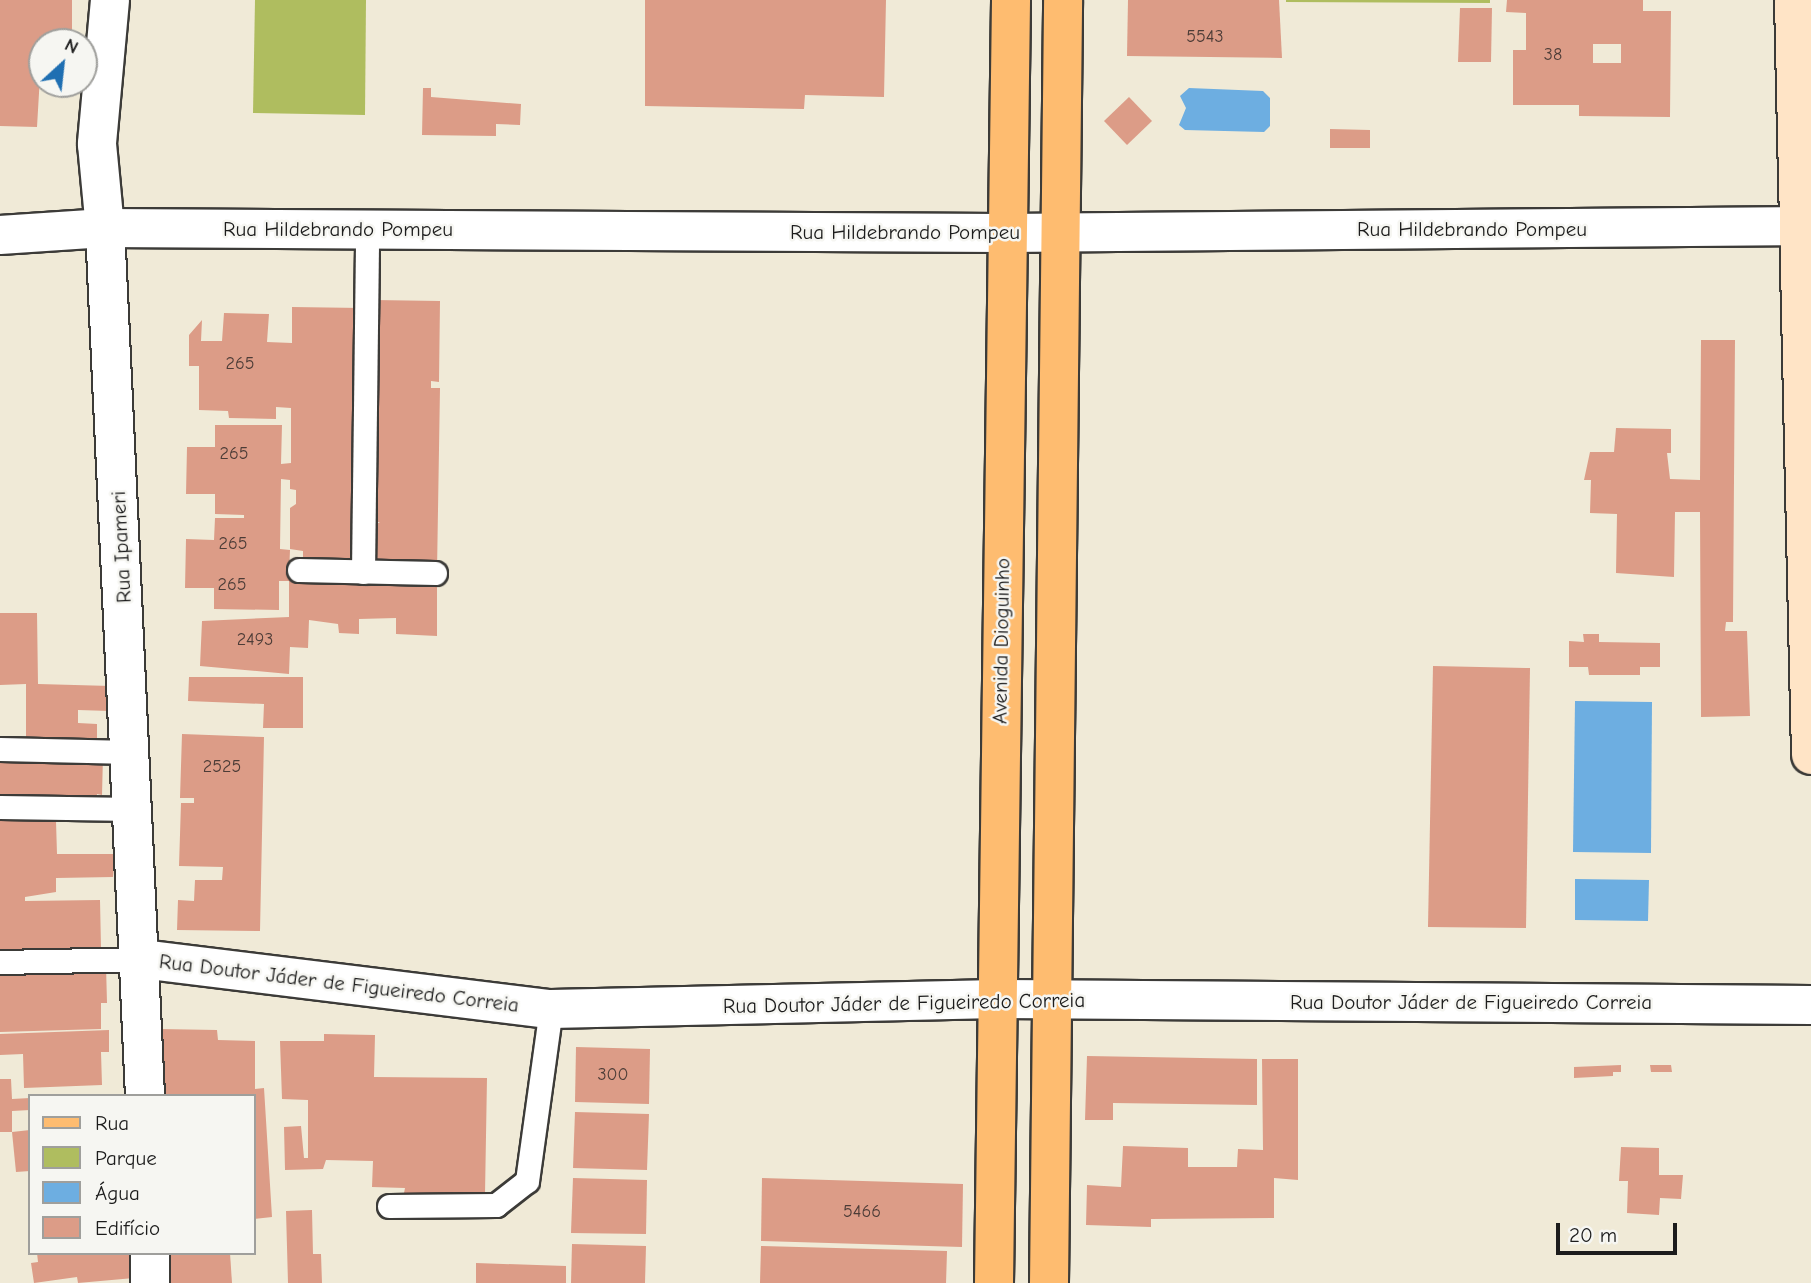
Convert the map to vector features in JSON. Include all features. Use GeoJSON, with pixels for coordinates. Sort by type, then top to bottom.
{"type":"FeatureCollection","features":[{"type":"Feature","properties":{"kind":"main road","name":"Avenida Dioguinho"},"geometry":{"type":"LineString","coordinates":[[994,1283],[1011,0]]}},
{"type":"Feature","properties":{"kind":"main road"},"geometry":{"type":"LineString","coordinates":[[1049,1283],[1056,1000],[1059,233],[1063,0]]}},
{"type":"Feature","properties":{"kind":"main road"},"geometry":{"type":"LineString","coordinates":[[1794,0],[1806,226],[1811,755]]}},
{"type":"Feature","properties":{"kind":"street","name":"Rua Ipameri"},"geometry":{"type":"LineString","coordinates":[[110,0],[97,144],[105,228],[141,959],[145,1094]]}},
{"type":"Feature","properties":{"kind":"street","name":"Rua Hildebrando Pompeu"},"geometry":{"type":"LineString","coordinates":[[0,235],[105,228],[1059,233],[1806,226]]}},
{"type":"Feature","properties":{"kind":"street","name":"Rua Doutor Jáder de Figueiredo Correia"},"geometry":{"type":"LineString","coordinates":[[141,959],[551,1009],[997,999],[1811,1004]]}},
{"type":"Feature","properties":{"kind":"street"},"geometry":{"type":"LineString","coordinates":[[150,1255],[150,1283]]}},
{"type":"Feature","properties":{"kind":"lane"},"geometry":{"type":"LineString","coordinates":[[363,572],[367,229]]}},
{"type":"Feature","properties":{"kind":"lane"},"geometry":{"type":"LineString","coordinates":[[299,570],[435,573]]}},
{"type":"Feature","properties":{"kind":"lane"},"geometry":{"type":"LineString","coordinates":[[0,749],[131,752]]}},
{"type":"Feature","properties":{"kind":"lane"},"geometry":{"type":"LineString","coordinates":[[0,807],[134,809]]}},
{"type":"Feature","properties":{"kind":"lane","name":"Rua Doutor Jáder de Figueiredo Correia"},"geometry":{"type":"LineString","coordinates":[[0,962],[141,959]]}},
{"type":"Feature","properties":{"kind":"lane"},"geometry":{"type":"LineString","coordinates":[[389,1206],[496,1205],[527,1181],[551,1009]]}},
{"type":"Feature","properties":{"kind":"green space"},"geometry":{"type":"Polygon","coordinates":[[[255,0],[366,0],[365,115],[253,113],[255,0]]]}},
{"type":"Feature","properties":{"kind":"green space"},"geometry":{"type":"Polygon","coordinates":[[[1490,0],[1490,3],[1286,2],[1490,0]]]}},
{"type":"Feature","properties":{"kind":"water"},"geometry":{"type":"Polygon","coordinates":[[[1189,88],[1263,91],[1270,98],[1270,126],[1264,132],[1185,130],[1179,125],[1186,108],[1180,96],[1189,88]]]}},
{"type":"Feature","properties":{"kind":"water"},"geometry":{"type":"Polygon","coordinates":[[[1575,701],[1652,702],[1651,853],[1573,852],[1575,701]]]}},
{"type":"Feature","properties":{"kind":"water"},"geometry":{"type":"Polygon","coordinates":[[[1575,879],[1649,880],[1648,921],[1575,920],[1575,879]]]}},
{"type":"Feature","properties":{"kind":"building"},"geometry":{"type":"Polygon","coordinates":[[[0,0],[72,0],[72,28],[28,28],[28,98],[39,98],[37,127],[0,126],[0,0]]]}},
{"type":"Feature","properties":{"kind":"building"},"geometry":{"type":"Polygon","coordinates":[[[645,0],[886,0],[884,97],[805,95],[804,109],[645,106],[645,0]]]}},
{"type":"Feature","properties":{"kind":"building"},"geometry":{"type":"Polygon","coordinates":[[[1128,0],[1279,0],[1282,58],[1127,56],[1128,0]]]}},
{"type":"Feature","properties":{"kind":"building"},"geometry":{"type":"Polygon","coordinates":[[[1507,0],[1643,0],[1643,11],[1671,11],[1670,117],[1579,116],[1579,105],[1513,105],[1513,50],[1526,50],[1526,13],[1506,12],[1507,0]],[[1593,44],[1593,63],[1621,63],[1621,44],[1593,44]]]}},
{"type":"Feature","properties":{"kind":"building"},"geometry":{"type":"Polygon","coordinates":[[[1460,8],[1492,8],[1491,62],[1458,62],[1460,8]]]}},
{"type":"Feature","properties":{"kind":"building"},"geometry":{"type":"Polygon","coordinates":[[[423,88],[431,88],[431,97],[521,104],[520,125],[496,124],[496,136],[422,135],[423,88]]]}},
{"type":"Feature","properties":{"kind":"building"},"geometry":{"type":"Polygon","coordinates":[[[1129,97],[1152,121],[1127,145],[1104,121],[1129,97]]]}},
{"type":"Feature","properties":{"kind":"building"},"geometry":{"type":"Polygon","coordinates":[[[1330,129],[1370,130],[1370,148],[1330,148],[1330,129]]]}},
{"type":"Feature","properties":{"kind":"building"},"geometry":{"type":"Polygon","coordinates":[[[374,300],[440,301],[439,382],[431,381],[431,388],[440,388],[437,571],[373,571],[373,526],[380,522],[373,522],[379,388],[372,388],[374,300]]]}},
{"type":"Feature","properties":{"kind":"building"},"geometry":{"type":"Polygon","coordinates":[[[292,307],[362,308],[362,374],[358,374],[361,537],[358,569],[303,568],[303,551],[290,549],[290,508],[296,504],[296,490],[290,489],[290,480],[281,479],[280,549],[290,550],[289,574],[437,579],[437,636],[396,634],[396,618],[359,619],[359,634],[339,633],[338,624],[309,620],[308,648],[290,647],[289,674],[200,666],[202,621],[289,617],[289,581],[279,581],[279,610],[214,609],[214,588],[185,588],[186,539],[214,540],[215,518],[244,518],[244,515],[215,514],[215,494],[186,494],[187,447],[215,447],[215,425],[282,425],[281,464],[291,463],[291,408],[276,407],[276,419],[229,418],[228,411],[199,410],[199,366],[189,366],[189,335],[202,320],[201,341],[222,341],[224,313],[269,314],[267,342],[292,343],[292,307]]]}},
{"type":"Feature","properties":{"kind":"building"},"geometry":{"type":"Polygon","coordinates":[[[1701,340],[1735,340],[1733,622],[1726,622],[1725,631],[1747,631],[1750,716],[1701,717],[1700,512],[1675,512],[1674,577],[1616,573],[1617,514],[1590,513],[1591,480],[1584,480],[1590,452],[1614,452],[1616,428],[1671,429],[1671,453],[1667,453],[1670,479],[1700,480],[1701,340]]]}},
{"type":"Feature","properties":{"kind":"building"},"geometry":{"type":"Polygon","coordinates":[[[0,613],[37,613],[38,684],[111,686],[110,711],[78,710],[78,723],[97,724],[97,742],[26,741],[26,684],[0,685],[0,613]]]}},
{"type":"Feature","properties":{"kind":"building"},"geometry":{"type":"Polygon","coordinates":[[[1583,634],[1599,634],[1599,642],[1660,643],[1660,667],[1640,667],[1640,675],[1589,675],[1588,667],[1569,667],[1569,641],[1584,642],[1583,634]]]}},
{"type":"Feature","properties":{"kind":"building"},"geometry":{"type":"Polygon","coordinates":[[[1433,666],[1530,668],[1526,928],[1428,927],[1433,666]]]}},
{"type":"Feature","properties":{"kind":"building"},"geometry":{"type":"Polygon","coordinates":[[[189,677],[303,677],[303,728],[263,728],[264,704],[188,701],[189,677]]]}},
{"type":"Feature","properties":{"kind":"building"},"geometry":{"type":"Polygon","coordinates":[[[182,734],[264,737],[260,931],[177,930],[178,900],[194,901],[195,880],[222,880],[223,867],[179,866],[181,803],[194,803],[194,798],[180,798],[182,734]]]}},
{"type":"Feature","properties":{"kind":"building"},"geometry":{"type":"Polygon","coordinates":[[[103,756],[102,795],[97,794],[96,805],[0,804],[0,758],[103,756]]]}},
{"type":"Feature","properties":{"kind":"building"},"geometry":{"type":"Polygon","coordinates":[[[22,810],[22,820],[56,821],[57,854],[115,854],[113,877],[56,878],[56,892],[25,897],[25,901],[100,900],[101,948],[0,957],[0,817],[22,810]]]}},
{"type":"Feature","properties":{"kind":"building"},"geometry":{"type":"Polygon","coordinates":[[[106,965],[107,1003],[101,1003],[101,1029],[0,1032],[0,969],[106,965]]]}},
{"type":"Feature","properties":{"kind":"building"},"geometry":{"type":"Polygon","coordinates":[[[159,1029],[217,1030],[218,1040],[255,1041],[255,1089],[264,1088],[272,1217],[256,1219],[256,1094],[161,1094],[159,1029]]]}},
{"type":"Feature","properties":{"kind":"building"},"geometry":{"type":"Polygon","coordinates":[[[109,1030],[109,1052],[101,1052],[102,1085],[24,1088],[23,1054],[0,1055],[0,1034],[109,1030]]]}},
{"type":"Feature","properties":{"kind":"building"},"geometry":{"type":"Polygon","coordinates":[[[324,1034],[375,1035],[374,1077],[487,1078],[485,1194],[404,1193],[405,1188],[372,1187],[373,1161],[326,1160],[323,1169],[285,1170],[284,1127],[301,1126],[304,1158],[308,1158],[308,1100],[282,1099],[280,1041],[324,1041],[324,1034]]]}},
{"type":"Feature","properties":{"kind":"building"},"geometry":{"type":"Polygon","coordinates":[[[576,1047],[650,1049],[649,1104],[575,1102],[576,1047]]]}},
{"type":"Feature","properties":{"kind":"building"},"geometry":{"type":"Polygon","coordinates":[[[1087,1056],[1257,1059],[1257,1105],[1113,1103],[1113,1120],[1085,1120],[1087,1056]]]}},
{"type":"Feature","properties":{"kind":"building"},"geometry":{"type":"Polygon","coordinates":[[[1262,1059],[1298,1059],[1298,1180],[1274,1178],[1274,1218],[1151,1219],[1151,1227],[1086,1225],[1087,1185],[1121,1187],[1123,1146],[1188,1148],[1188,1167],[1237,1167],[1238,1149],[1263,1150],[1262,1059]]]}},
{"type":"Feature","properties":{"kind":"building"},"geometry":{"type":"Polygon","coordinates":[[[1621,1065],[1621,1072],[1613,1072],[1613,1076],[1574,1078],[1574,1067],[1621,1065]]]}},
{"type":"Feature","properties":{"kind":"building"},"geometry":{"type":"Polygon","coordinates":[[[1650,1065],[1671,1065],[1672,1072],[1651,1072],[1650,1065]]]}},
{"type":"Feature","properties":{"kind":"building"},"geometry":{"type":"Polygon","coordinates":[[[0,1079],[11,1079],[12,1099],[28,1098],[28,1110],[12,1111],[12,1132],[0,1132],[0,1079]]]}},
{"type":"Feature","properties":{"kind":"building"},"geometry":{"type":"Polygon","coordinates":[[[575,1112],[649,1114],[647,1170],[573,1168],[575,1112]]]}},
{"type":"Feature","properties":{"kind":"building"},"geometry":{"type":"Polygon","coordinates":[[[28,1130],[28,1171],[16,1172],[12,1132],[28,1130]]]}},
{"type":"Feature","properties":{"kind":"building"},"geometry":{"type":"Polygon","coordinates":[[[1621,1147],[1659,1148],[1659,1175],[1683,1175],[1681,1199],[1660,1198],[1659,1215],[1627,1213],[1628,1181],[1619,1181],[1621,1147]]]}},
{"type":"Feature","properties":{"kind":"building"},"geometry":{"type":"Polygon","coordinates":[[[573,1178],[647,1180],[646,1234],[571,1233],[573,1178]]]}},
{"type":"Feature","properties":{"kind":"building"},"geometry":{"type":"Polygon","coordinates":[[[762,1178],[963,1184],[962,1247],[761,1241],[762,1178]]]}},
{"type":"Feature","properties":{"kind":"building"},"geometry":{"type":"Polygon","coordinates":[[[312,1210],[313,1254],[321,1254],[322,1283],[288,1283],[286,1211],[312,1210]]]}},
{"type":"Feature","properties":{"kind":"building"},"geometry":{"type":"Polygon","coordinates":[[[572,1244],[646,1246],[645,1283],[571,1283],[572,1244]]]}},
{"type":"Feature","properties":{"kind":"building"},"geometry":{"type":"Polygon","coordinates":[[[761,1246],[947,1251],[946,1283],[760,1283],[761,1246]]]}},
{"type":"Feature","properties":{"kind":"building"},"geometry":{"type":"Polygon","coordinates":[[[37,1255],[130,1255],[134,1278],[78,1283],[77,1277],[34,1283],[31,1263],[38,1262],[37,1255]]]}},
{"type":"Feature","properties":{"kind":"building"},"geometry":{"type":"Polygon","coordinates":[[[168,1255],[230,1255],[232,1283],[170,1283],[168,1255]]]}},
{"type":"Feature","properties":{"kind":"building"},"geometry":{"type":"Polygon","coordinates":[[[476,1263],[566,1266],[566,1283],[476,1283],[476,1263]]]}}]}
